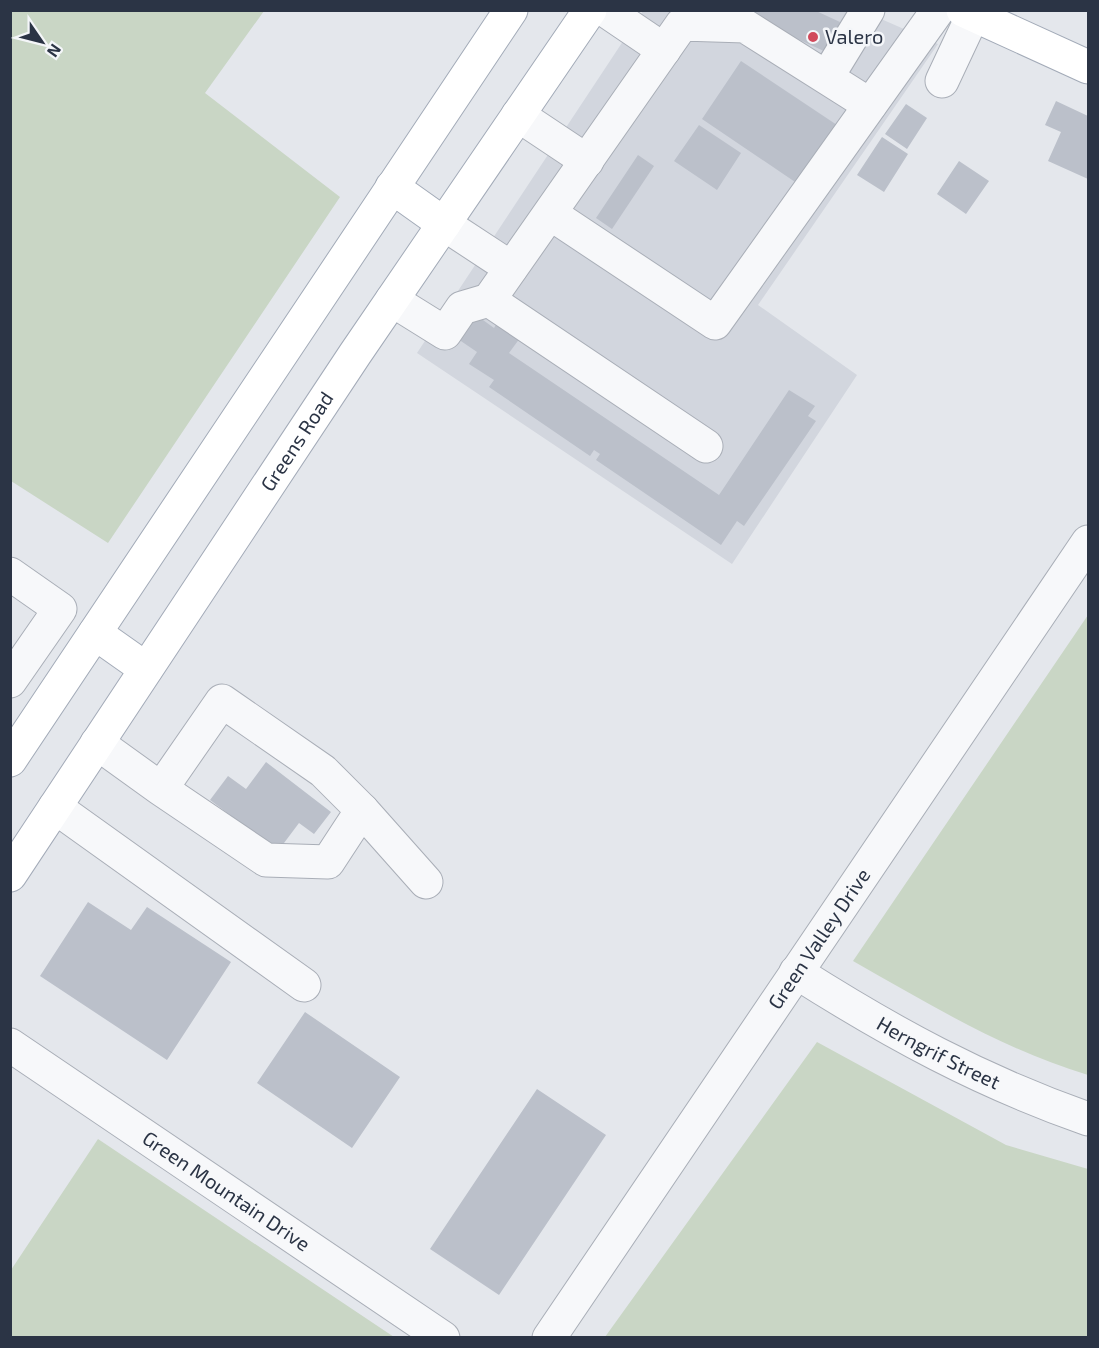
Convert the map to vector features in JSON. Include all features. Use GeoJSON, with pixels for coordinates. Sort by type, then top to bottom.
{"type":"FeatureCollection","features":[{"type":"Feature","properties":{"kind":"main road"},"geometry":{"type":"LineString","coordinates":[[10,760],[511,10]]}},
{"type":"Feature","properties":{"kind":"main road","name":"Greens Road"},"geometry":{"type":"LineString","coordinates":[[10,875],[392,300],[590,10]]}},
{"type":"Feature","properties":{"kind":"main road"},"geometry":{"type":"LineString","coordinates":[[968,13],[1089,67]]}},
{"type":"Feature","properties":{"kind":"main road"},"geometry":{"type":"LineString","coordinates":[[392,187],[444,224]]}},
{"type":"Feature","properties":{"kind":"main road"},"geometry":{"type":"LineString","coordinates":[[95,633],[146,669]]}},
{"type":"Feature","properties":{"kind":"street"},"geometry":{"type":"LineString","coordinates":[[605,10],[653,32],[682,24],[745,26],[870,105]]}},
{"type":"Feature","properties":{"kind":"street"},"geometry":{"type":"LineString","coordinates":[[551,214],[715,323],[938,10]]}},
{"type":"Feature","properties":{"kind":"street"},"geometry":{"type":"LineString","coordinates":[[942,81],[968,13]]}},
{"type":"Feature","properties":{"kind":"street"},"geometry":{"type":"LineString","coordinates":[[827,77],[858,14]]}},
{"type":"Feature","properties":{"kind":"street"},"geometry":{"type":"LineString","coordinates":[[392,300],[445,333],[462,308],[489,300],[587,161],[653,32]]}},
{"type":"Feature","properties":{"kind":"street"},"geometry":{"type":"LineString","coordinates":[[518,115],[587,161]]}},
{"type":"Feature","properties":{"kind":"street"},"geometry":{"type":"LineString","coordinates":[[444,224],[511,268]]}},
{"type":"Feature","properties":{"kind":"street"},"geometry":{"type":"LineString","coordinates":[[489,300],[706,446]]}},
{"type":"Feature","properties":{"kind":"street","name":"Green Valley Drive"},"geometry":{"type":"LineString","coordinates":[[549,1338],[1089,542]]}},
{"type":"Feature","properties":{"kind":"street"},"geometry":{"type":"LineString","coordinates":[[10,574],[95,633]]}},
{"type":"Feature","properties":{"kind":"street"},"geometry":{"type":"LineString","coordinates":[[10,681],[60,609]]}},
{"type":"Feature","properties":{"kind":"street"},"geometry":{"type":"LineString","coordinates":[[161,789],[222,701],[323,771],[362,810],[426,882]]}},
{"type":"Feature","properties":{"kind":"street"},"geometry":{"type":"LineString","coordinates":[[97,743],[266,860],[328,862],[362,810]]}},
{"type":"Feature","properties":{"kind":"street"},"geometry":{"type":"LineString","coordinates":[[55,807],[304,985]]}},
{"type":"Feature","properties":{"kind":"street","name":"Herngrif Street"},"geometry":{"type":"LineString","coordinates":[[796,972],[881,1026],[965,1069],[1089,1119]]}},
{"type":"Feature","properties":{"kind":"street","name":"Green Mountain Drive"},"geometry":{"type":"LineString","coordinates":[[10,1045],[443,1338]]}},
{"type":"Feature","properties":{"kind":"shaded area"},"geometry":{"type":"Polygon","coordinates":[[[643,11],[863,11],[938,44],[758,305],[857,375],[732,564],[417,353],[643,11]]]}},
{"type":"Feature","properties":{"kind":"green space"},"geometry":{"type":"Polygon","coordinates":[[[10,11],[264,11],[205,93],[340,197],[108,543],[11,481],[10,11]]]}},
{"type":"Feature","properties":{"kind":"green space"},"geometry":{"type":"Polygon","coordinates":[[[1088,615],[1088,1075],[1027,1053],[968,1025],[853,961],[1088,615]]]}},
{"type":"Feature","properties":{"kind":"green space"},"geometry":{"type":"Polygon","coordinates":[[[817,1042],[1006,1145],[1088,1169],[1088,1337],[605,1337],[817,1042]]]}},
{"type":"Feature","properties":{"kind":"green space"},"geometry":{"type":"Polygon","coordinates":[[[98,1139],[394,1337],[11,1337],[11,1270],[98,1139]]]}},
{"type":"Feature","properties":{"kind":"building","name":"Valero"},"geometry":{"type":"Polygon","coordinates":[[[734,10],[814,10],[840,22],[826,52],[734,10]]]}},
{"type":"Feature","properties":{"kind":"building"},"geometry":{"type":"Polygon","coordinates":[[[741,61],[840,127],[801,186],[702,119],[741,61]]]}},
{"type":"Feature","properties":{"kind":"building"},"geometry":{"type":"Polygon","coordinates":[[[1056,101],[1088,116],[1088,179],[1048,161],[1061,132],[1045,125],[1056,101]]]}},
{"type":"Feature","properties":{"kind":"building"},"geometry":{"type":"Polygon","coordinates":[[[906,104],[927,118],[907,149],[885,134],[906,104]]]}},
{"type":"Feature","properties":{"kind":"building"},"geometry":{"type":"Polygon","coordinates":[[[699,125],[741,153],[717,190],[674,161],[699,125]]]}},
{"type":"Feature","properties":{"kind":"building"},"geometry":{"type":"Polygon","coordinates":[[[882,137],[908,154],[884,192],[857,175],[882,137]]]}},
{"type":"Feature","properties":{"kind":"building"},"geometry":{"type":"Polygon","coordinates":[[[638,155],[654,166],[612,229],[596,218],[638,155]]]}},
{"type":"Feature","properties":{"kind":"building"},"geometry":{"type":"Polygon","coordinates":[[[959,161],[989,181],[966,214],[937,194],[959,161]]]}},
{"type":"Feature","properties":{"kind":"building"},"geometry":{"type":"Polygon","coordinates":[[[472,312],[494,328],[497,323],[520,338],[509,353],[719,495],[789,390],[815,406],[808,416],[816,421],[744,526],[737,521],[721,545],[596,460],[600,454],[594,450],[590,456],[489,387],[494,380],[469,364],[477,352],[455,337],[472,312]]]}},
{"type":"Feature","properties":{"kind":"building"},"geometry":{"type":"Polygon","coordinates":[[[266,762],[331,812],[314,834],[299,823],[278,851],[210,800],[228,776],[246,789],[266,762]]]}},
{"type":"Feature","properties":{"kind":"building"},"geometry":{"type":"Polygon","coordinates":[[[88,902],[131,930],[147,907],[231,962],[167,1060],[40,976],[88,902]]]}},
{"type":"Feature","properties":{"kind":"building"},"geometry":{"type":"Polygon","coordinates":[[[305,1012],[400,1077],[352,1148],[257,1083],[305,1012]]]}},
{"type":"Feature","properties":{"kind":"building"},"geometry":{"type":"Polygon","coordinates":[[[537,1089],[606,1135],[499,1295],[430,1249],[537,1089]]]}},
{"type":"Feature","properties":{"kind":"place","name":"Valero"},"geometry":{"type":"Point","coordinates":[813,37]}}]}
